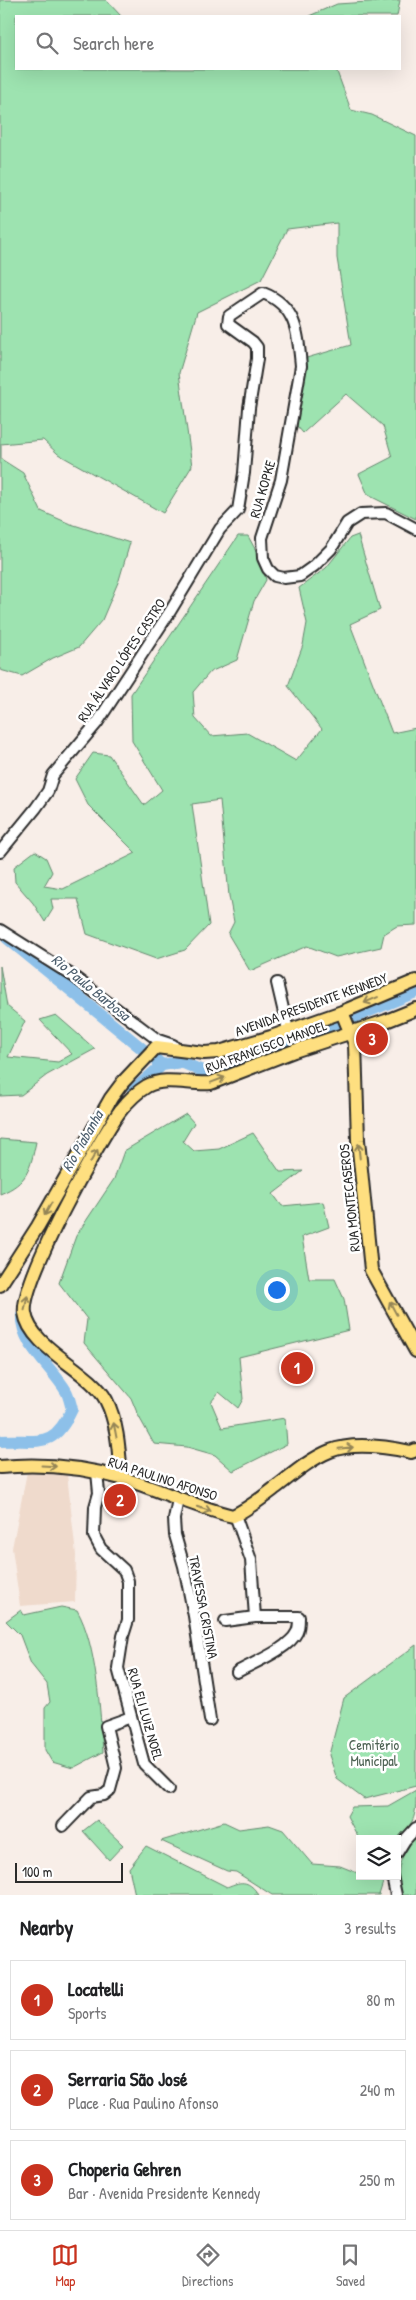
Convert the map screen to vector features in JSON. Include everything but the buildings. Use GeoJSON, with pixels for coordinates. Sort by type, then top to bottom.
{"type":"FeatureCollection","features":[{"type":"Feature","properties":{"kind":"main road","name":"AVENIDA PRESIDENTE KENNEDY"},"geometry":{"type":"LineString","coordinates":[[157,1044],[204,1053],[219,1052],[271,1037],[342,1012],[416,981]]}},
{"type":"Feature","properties":{"kind":"main road"},"geometry":{"type":"LineString","coordinates":[[349,1032],[416,1009]]}},
{"type":"Feature","properties":{"kind":"main road","name":"RUA MONTECASEROS"},"geometry":{"type":"LineString","coordinates":[[342,1012],[355,1044],[358,1140],[372,1270],[416,1350]]}},
{"type":"Feature","properties":{"kind":"main road","name":"RUA FRANCISCO MANOEL"},"geometry":{"type":"LineString","coordinates":[[121,1478],[117,1438],[107,1401],[96,1387],[38,1337],[29,1326],[24,1312],[28,1289],[49,1238],[120,1112],[138,1092],[156,1081],[197,1084],[211,1082],[294,1050],[349,1032]]}},
{"type":"Feature","properties":{"kind":"main road"},"geometry":{"type":"LineString","coordinates":[[0,1285],[38,1226],[96,1121],[123,1082],[157,1044]]}},
{"type":"Feature","properties":{"kind":"main road"},"geometry":{"type":"LineString","coordinates":[[96,1121],[110,1129]]}},
{"type":"Feature","properties":{"kind":"main road"},"geometry":{"type":"LineString","coordinates":[[235,1515],[259,1500],[311,1461],[330,1451],[343,1447],[411,1452],[416,1450]]}},
{"type":"Feature","properties":{"kind":"main road","name":"RUA PAULINO AFONSO"},"geometry":{"type":"LineString","coordinates":[[0,1467],[51,1465],[97,1472],[121,1478],[208,1511],[235,1515]]}},
{"type":"Feature","properties":{"kind":"street","name":"RUA KOPKE"},"geometry":{"type":"LineString","coordinates":[[227,320],[263,293],[284,304],[289,311],[299,348],[301,366],[281,480],[262,538],[263,558],[268,569],[275,576],[284,578],[300,576],[331,549],[347,523],[361,514],[386,512],[416,529]]}},
{"type":"Feature","properties":{"kind":"street","name":"RUA ÁLVARO LÓPES CASTRO"},"geometry":{"type":"LineString","coordinates":[[0,852],[48,791],[53,776],[96,723],[171,610],[216,535],[238,510],[244,473],[249,408],[257,359],[257,347],[246,336],[231,328],[227,320]]}},
{"type":"Feature","properties":{"kind":"street"},"geometry":{"type":"LineString","coordinates":[[1,928],[73,976],[157,1044]]}},
{"type":"Feature","properties":{"kind":"street"},"geometry":{"type":"LineString","coordinates":[[277,982],[288,1030]]}},
{"type":"Feature","properties":{"kind":"street","name":"RUA ELI LUIZ NOEL"},"geometry":{"type":"LineString","coordinates":[[97,1472],[99,1493],[95,1507],[94,1536],[101,1549],[124,1570],[128,1581],[128,1620],[123,1636],[118,1668],[146,1768],[169,1789]]}},
{"type":"Feature","properties":{"kind":"street","name":"TRAVESSA CRISTINA"},"geometry":{"type":"LineString","coordinates":[[178,1499],[174,1519],[175,1535],[184,1566],[194,1616],[210,1720]]}},
{"type":"Feature","properties":{"kind":"street"},"geometry":{"type":"LineString","coordinates":[[235,1515],[251,1560],[255,1617]]}},
{"type":"Feature","properties":{"kind":"street"},"geometry":{"type":"LineString","coordinates":[[225,1620],[255,1617],[300,1617],[297,1633],[280,1648],[237,1672]]}},
{"type":"Feature","properties":{"kind":"street"},"geometry":{"type":"LineString","coordinates":[[63,1826],[91,1796],[104,1795],[110,1790],[116,1768],[106,1726],[131,1717]]}},
{"type":"Feature","properties":{"kind":"street"},"geometry":{"type":"LineString","coordinates":[[401,1846],[416,1828]]}},
{"type":"Feature","properties":{"kind":"street"},"geometry":{"type":"LineString","coordinates":[[393,1880],[396,1895]]}},
{"type":"Feature","properties":{"kind":"shaded area"},"geometry":{"type":"Polygon","coordinates":[[[27,1472],[67,1474],[76,1555],[75,1602],[20,1606],[12,1548],[27,1472]]]}},
{"type":"Feature","properties":{"kind":"green space"},"geometry":{"type":"Polygon","coordinates":[[[0,0],[106,0],[120,15],[15,15],[15,70],[336,70],[351,110],[372,115],[416,136],[416,519],[368,495],[359,474],[392,457],[383,426],[346,394],[303,433],[297,426],[304,366],[303,359],[351,345],[337,258],[337,223],[287,229],[261,280],[197,312],[179,373],[192,466],[163,513],[58,454],[43,440],[1,444],[1,459],[23,473],[41,511],[68,523],[130,543],[119,580],[102,620],[79,647],[53,658],[22,676],[0,670],[0,0]]]}},
{"type":"Feature","properties":{"kind":"green space"},"geometry":{"type":"Polygon","coordinates":[[[400,0],[397,15],[311,15],[337,4],[400,0]]]}},
{"type":"Feature","properties":{"kind":"green space"},"geometry":{"type":"Polygon","coordinates":[[[358,535],[380,610],[350,624],[392,733],[416,728],[416,925],[397,926],[384,934],[381,947],[336,957],[307,946],[250,971],[228,934],[234,922],[229,896],[220,800],[192,804],[209,925],[185,950],[156,959],[87,934],[78,899],[51,899],[53,909],[45,922],[33,903],[15,882],[14,867],[35,851],[46,858],[52,872],[44,886],[63,889],[136,853],[88,805],[75,779],[93,753],[109,755],[144,805],[162,790],[132,741],[131,694],[238,536],[248,536],[261,560],[266,580],[254,601],[237,660],[210,672],[193,692],[195,718],[211,736],[247,733],[296,761],[322,729],[288,686],[303,645],[307,623],[299,588],[326,568],[350,538],[358,535]]]}},
{"type":"Feature","properties":{"kind":"green space"},"geometry":{"type":"Polygon","coordinates":[[[0,966],[7,1006],[25,1021],[8,1057],[58,1062],[72,1054],[40,1020],[56,1015],[95,1049],[47,1075],[21,1095],[0,1096],[0,966]]]}},
{"type":"Feature","properties":{"kind":"green space"},"geometry":{"type":"Polygon","coordinates":[[[186,1114],[194,1123],[183,1141],[194,1151],[219,1149],[253,1133],[280,1172],[303,1171],[273,1194],[282,1206],[323,1202],[329,1227],[302,1237],[309,1279],[335,1279],[344,1299],[349,1330],[239,1357],[243,1399],[238,1408],[219,1392],[211,1402],[222,1428],[285,1418],[287,1444],[233,1471],[215,1455],[187,1447],[154,1444],[131,1398],[84,1343],[87,1319],[59,1283],[76,1236],[114,1179],[124,1151],[186,1114]]]}},
{"type":"Feature","properties":{"kind":"green space"},"geometry":{"type":"Polygon","coordinates":[[[0,1139],[36,1142],[32,1160],[22,1180],[17,1185],[0,1194],[0,1139]]]}},
{"type":"Feature","properties":{"kind":"green space"},"geometry":{"type":"Polygon","coordinates":[[[61,1607],[77,1610],[84,1624],[93,1660],[102,1736],[103,1752],[73,1768],[52,1762],[45,1750],[45,1708],[50,1702],[47,1684],[31,1664],[20,1635],[6,1621],[21,1610],[24,1615],[61,1607]]]}},
{"type":"Feature","properties":{"kind":"green space","name":"Cemitério Municipal"},"geometry":{"type":"Polygon","coordinates":[[[416,1645],[416,1786],[364,1799],[337,1779],[329,1755],[344,1698],[416,1645]]]}},
{"type":"Feature","properties":{"kind":"green space"},"geometry":{"type":"Polygon","coordinates":[[[416,1790],[414,1818],[401,1835],[357,1835],[347,1816],[352,1807],[388,1806],[416,1790]]]}},
{"type":"Feature","properties":{"kind":"green space"},"geometry":{"type":"Polygon","coordinates":[[[97,1820],[123,1845],[109,1860],[83,1831],[97,1820]]]}},
{"type":"Feature","properties":{"kind":"green space"},"geometry":{"type":"Polygon","coordinates":[[[224,1822],[239,1829],[269,1825],[283,1830],[312,1864],[340,1866],[356,1872],[356,1880],[384,1880],[379,1895],[272,1895],[236,1872],[227,1871],[161,1841],[224,1822]]]}},
{"type":"Feature","properties":{"kind":"green space"},"geometry":{"type":"Polygon","coordinates":[[[416,1836],[416,1895],[401,1895],[399,1880],[401,1880],[401,1860],[416,1836]]]}},
{"type":"Feature","properties":{"kind":"green space"},"geometry":{"type":"Polygon","coordinates":[[[146,1846],[227,1887],[237,1883],[249,1884],[259,1895],[135,1895],[129,1868],[146,1846]]]}},
{"type":"Feature","properties":{"kind":"waterway","name":"Rio Paulo Barbosa"},"geometry":{"type":"LineString","coordinates":[[7,938],[162,1065]]}},
{"type":"Feature","properties":{"kind":"waterway","name":"Rio Piabanha"},"geometry":{"type":"LineString","coordinates":[[133,1091],[162,1065],[181,1062],[212,1075],[416,992]]}},
{"type":"Feature","properties":{"kind":"waterway","name":"Rio Piabanha"},"geometry":{"type":"LineString","coordinates":[[0,1441],[35,1441],[51,1437],[65,1422],[72,1409],[66,1391],[26,1336],[22,1315]]}},
{"type":"Feature","properties":{"kind":"place","name":"Choperia Gehren"},"geometry":{"type":"Point","coordinates":[372,1039]}},
{"type":"Feature","properties":{"kind":"place","name":"Locatelli"},"geometry":{"type":"Point","coordinates":[297,1368]}},
{"type":"Feature","properties":{"kind":"place","name":"Serraria São José"},"geometry":{"type":"Point","coordinates":[120,1500]}}]}
